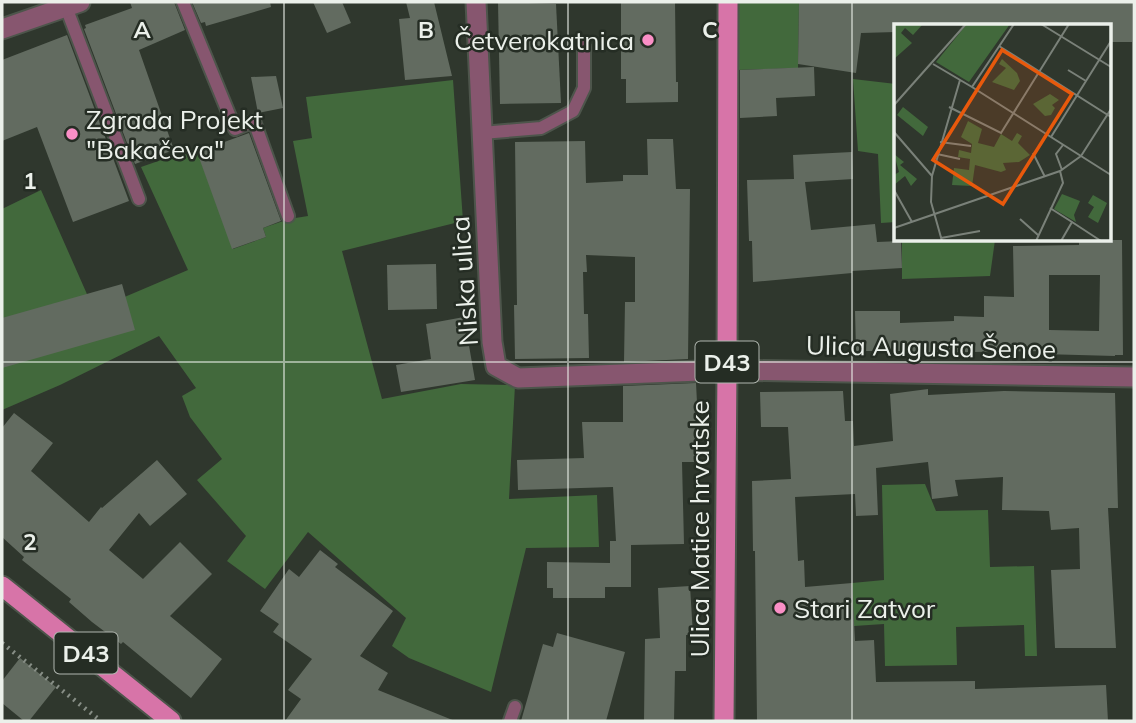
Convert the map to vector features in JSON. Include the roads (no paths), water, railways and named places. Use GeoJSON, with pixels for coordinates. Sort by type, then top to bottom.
{"type":"FeatureCollection","features":[{"type":"Feature","properties":{"kind":"main road","name":"Ulica Matice hrvatske"},"geometry":{"type":"LineString","coordinates":[[724,721],[728,2]]}},
{"type":"Feature","properties":{"kind":"main road","name":"D43"},"geometry":{"type":"LineString","coordinates":[[2,586],[171,721]]}},
{"type":"Feature","properties":{"kind":"street","name":"Niska ulica"},"geometry":{"type":"LineString","coordinates":[[475,2],[492,342],[496,366],[518,378],[727,370]]}},
{"type":"Feature","properties":{"kind":"street"},"geometry":{"type":"LineString","coordinates":[[2,29],[73,4]]}},
{"type":"Feature","properties":{"kind":"street","name":"Ulica Augusta Šenoe"},"geometry":{"type":"LineString","coordinates":[[727,370],[1134,377]]}},
{"type":"Feature","properties":{"kind":"lane"},"geometry":{"type":"LineString","coordinates":[[183,2],[235,129],[254,121],[288,216]]}},
{"type":"Feature","properties":{"kind":"lane"},"geometry":{"type":"LineString","coordinates":[[73,4],[139,199]]}},
{"type":"Feature","properties":{"kind":"lane"},"geometry":{"type":"LineString","coordinates":[[482,133],[541,128],[573,111],[584,88],[584,47]]}},
{"type":"Feature","properties":{"kind":"lane"},"geometry":{"type":"LineString","coordinates":[[509,721],[515,707]]}},
{"type":"Feature","properties":{"kind":"place","name":"Četverokatnica"},"geometry":{"type":"Point","coordinates":[648,40]}},
{"type":"Feature","properties":{"kind":"place","name":"Zgrada Projekt \"Bakačeva\""},"geometry":{"type":"Point","coordinates":[72,134]}},
{"type":"Feature","properties":{"kind":"place","name":"Stari Zatvor"},"geometry":{"type":"Point","coordinates":[780,608]}}]}
